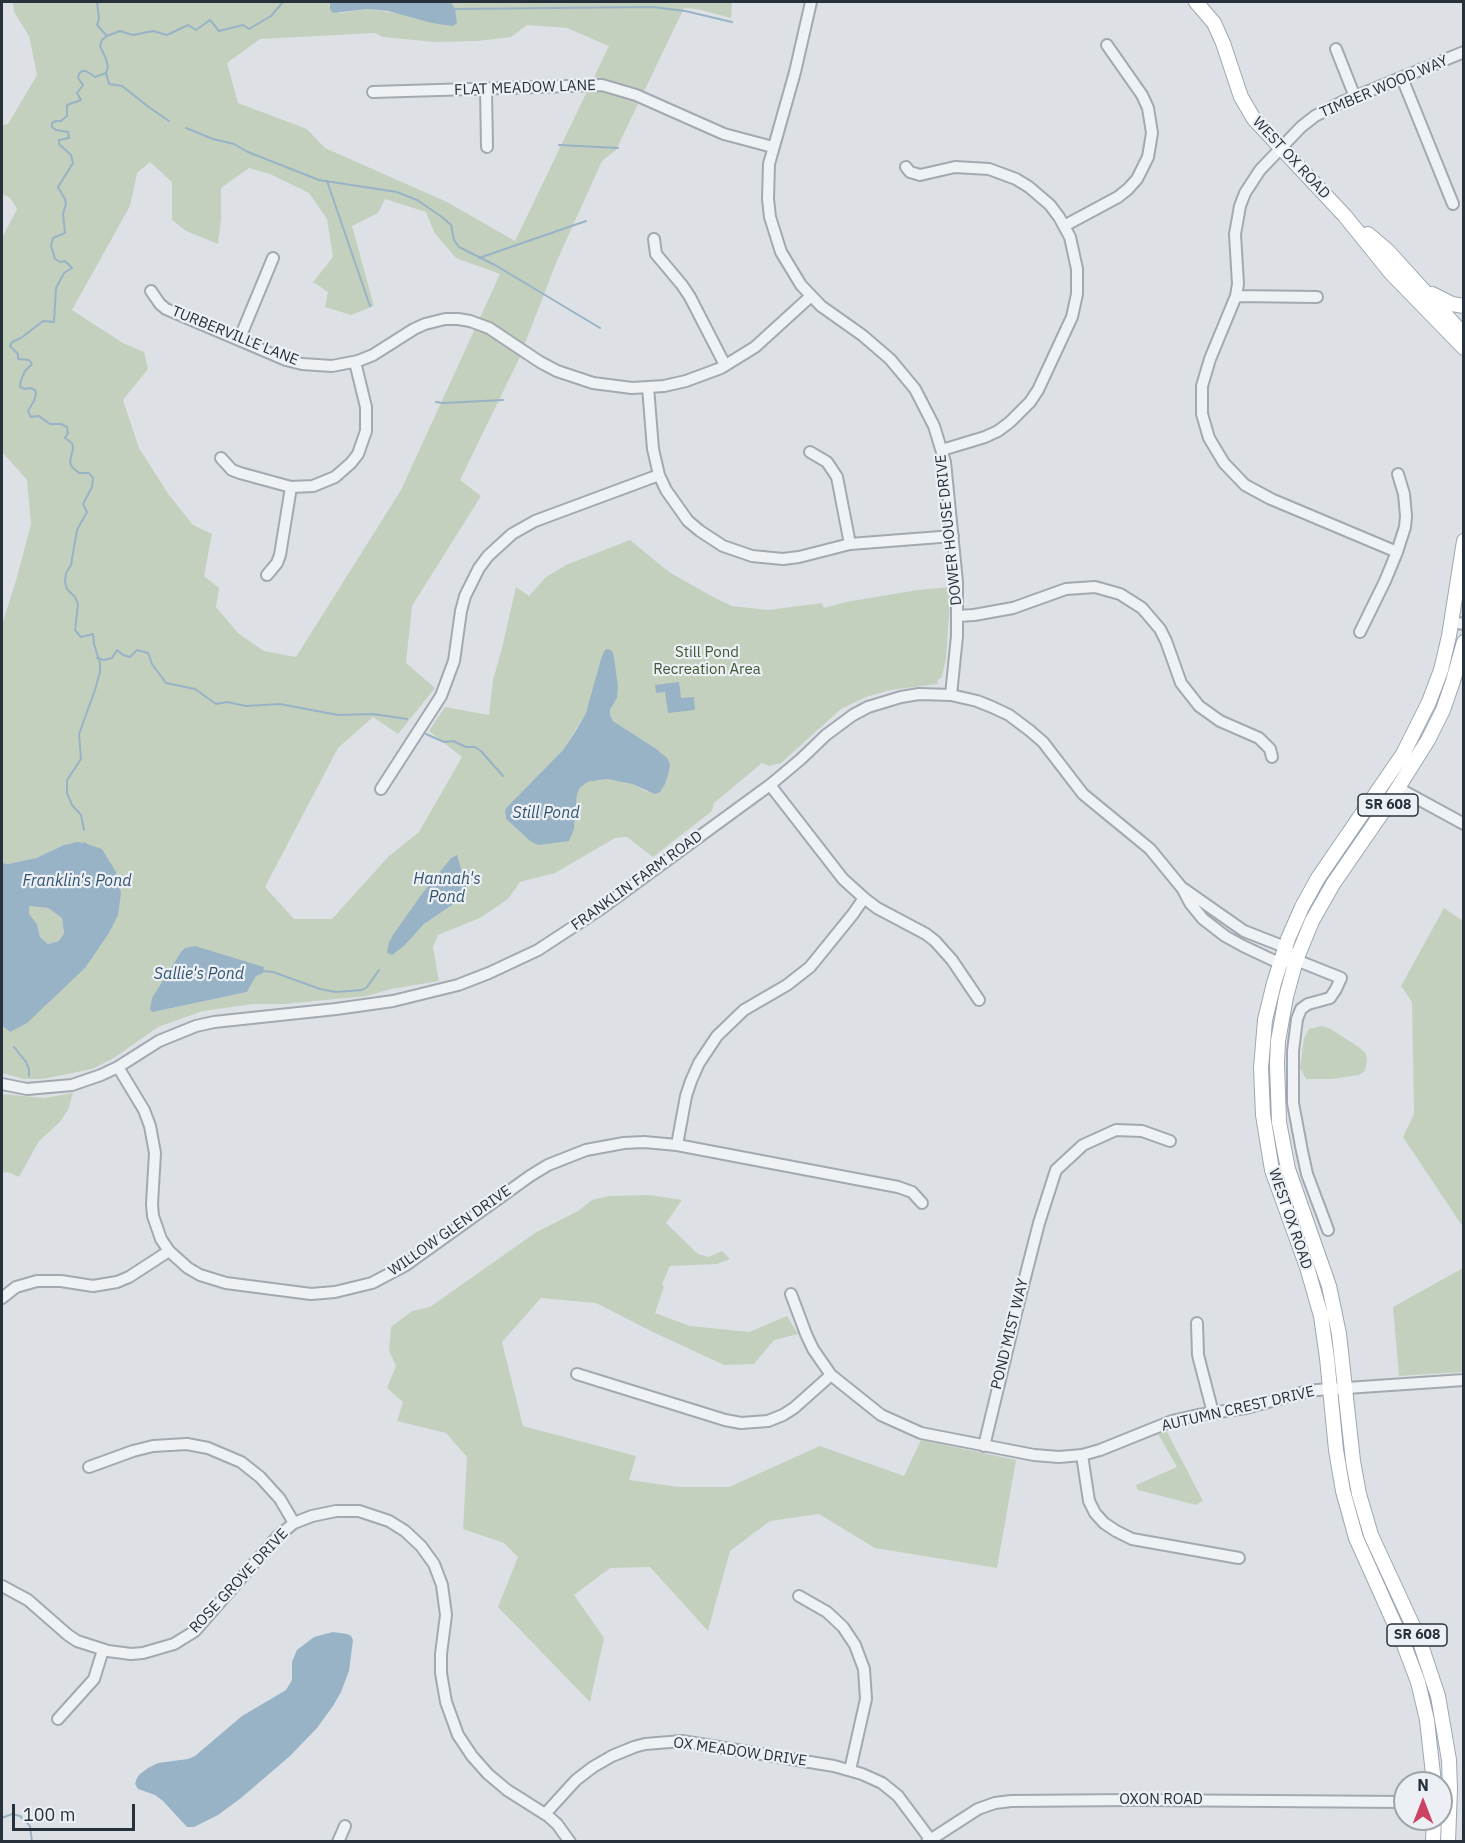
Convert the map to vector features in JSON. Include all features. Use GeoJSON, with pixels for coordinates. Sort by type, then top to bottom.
{"type":"FeatureCollection","features":[{"type":"Feature","properties":{"kind":"main road","name":"WEST OX ROAD"},"geometry":{"type":"LineString","coordinates":[[1196,2],[1214,23],[1223,42],[1234,79],[1249,112],[1345,216],[1391,273],[1464,348]]}},
{"type":"Feature","properties":{"kind":"main road","name":"WEST OX ROAD"},"geometry":{"type":"LineString","coordinates":[[1345,216],[1387,250],[1464,335]]}},
{"type":"Feature","properties":{"kind":"main road"},"geometry":{"type":"LineString","coordinates":[[1413,279],[1443,301],[1464,306]]}},
{"type":"Feature","properties":{"kind":"main road","name":"WEST OX ROAD"},"geometry":{"type":"LineString","coordinates":[[1433,1771],[1428,1720],[1418,1682],[1404,1644],[1359,1547],[1347,1508],[1337,1461],[1321,1316],[1277,1187],[1263,1115],[1261,1068],[1263,1036],[1269,1002],[1285,947],[1302,907],[1318,878],[1388,777],[1418,728],[1429,702],[1457,623],[1464,541]]}},
{"type":"Feature","properties":{"kind":"main road","name":"WEST OX ROAD"},"geometry":{"type":"LineString","coordinates":[[1446,1771],[1447,1745],[1438,1696],[1419,1639],[1383,1564],[1365,1514],[1355,1476],[1339,1334],[1329,1286],[1293,1188],[1286,1161],[1279,1122],[1277,1086],[1278,1041],[1286,997],[1296,960],[1312,921],[1333,884],[1428,740],[1454,681],[1464,642]]}},
{"type":"Feature","properties":{"kind":"street","name":"DOWER HOUSE DRIVE"},"geometry":{"type":"LineString","coordinates":[[811,2],[768,172],[768,199],[775,235],[790,269],[811,296],[876,346],[903,374],[925,406],[934,426],[942,450],[947,481],[957,582],[957,616],[951,695]]}},
{"type":"Feature","properties":{"kind":"street"},"geometry":{"type":"LineString","coordinates":[[1064,226],[1118,197],[1128,189],[1143,169],[1148,157],[1152,133],[1148,108],[1142,95],[1107,45]]}},
{"type":"Feature","properties":{"kind":"street"},"geometry":{"type":"LineString","coordinates":[[1336,49],[1355,97]]}},
{"type":"Feature","properties":{"kind":"street","name":"TIMBER WOOD WAY"},"geometry":{"type":"LineString","coordinates":[[1236,296],[1238,284],[1235,234],[1240,206],[1252,181],[1301,127],[1315,116],[1355,97],[1464,52]]}},
{"type":"Feature","properties":{"kind":"street"},"geometry":{"type":"LineString","coordinates":[[1402,78],[1453,204]]}},
{"type":"Feature","properties":{"kind":"street","name":"FLAT MEADOW LANE"},"geometry":{"type":"LineString","coordinates":[[373,92],[586,85],[610,87],[636,95],[707,128],[773,147]]}},
{"type":"Feature","properties":{"kind":"street"},"geometry":{"type":"LineString","coordinates":[[486,89],[487,147]]}},
{"type":"Feature","properties":{"kind":"street"},"geometry":{"type":"LineString","coordinates":[[906,167],[910,172],[920,175],[964,167],[989,169],[1016,179],[1050,205],[1064,226],[1075,252],[1077,294],[1072,317],[1038,390],[1021,413],[998,431],[942,450]]}},
{"type":"Feature","properties":{"kind":"street"},"geometry":{"type":"LineString","coordinates":[[654,239],[656,254],[690,297],[725,365]]}},
{"type":"Feature","properties":{"kind":"street"},"geometry":{"type":"LineString","coordinates":[[239,340],[273,258]]}},
{"type":"Feature","properties":{"kind":"street","name":"TURBERVILLE LANE"},"geometry":{"type":"LineString","coordinates":[[151,291],[159,304],[166,309],[286,360],[302,364],[332,366],[355,362],[373,355],[424,324],[458,320],[470,321],[489,328],[540,362],[575,378],[612,386],[648,387],[686,381],[725,365],[754,347],[811,296]]}},
{"type":"Feature","properties":{"kind":"street"},"geometry":{"type":"LineString","coordinates":[[1317,297],[1236,296],[1210,358],[1202,386],[1202,414],[1207,432],[1215,451],[1233,474],[1259,494],[1397,552]]}},
{"type":"Feature","properties":{"kind":"street"},"geometry":{"type":"LineString","coordinates":[[221,458],[232,470],[291,487],[313,486],[344,471],[358,454],[368,419],[355,362]]}},
{"type":"Feature","properties":{"kind":"street"},"geometry":{"type":"LineString","coordinates":[[648,387],[653,449],[659,476],[666,490],[688,521],[711,539],[737,552],[783,559],[850,544],[952,536]]}},
{"type":"Feature","properties":{"kind":"street"},"geometry":{"type":"LineString","coordinates":[[810,453],[826,462],[837,477],[850,544]]}},
{"type":"Feature","properties":{"kind":"street"},"geometry":{"type":"LineString","coordinates":[[1360,632],[1385,581],[1405,527],[1406,516],[1398,474]]}},
{"type":"Feature","properties":{"kind":"street"},"geometry":{"type":"LineString","coordinates":[[381,789],[441,696],[454,661],[465,596],[471,581],[488,556],[512,534],[535,521],[659,476]]}},
{"type":"Feature","properties":{"kind":"street"},"geometry":{"type":"LineString","coordinates":[[267,575],[277,563],[280,555],[291,487]]}},
{"type":"Feature","properties":{"kind":"street"},"geometry":{"type":"LineString","coordinates":[[957,616],[1013,608],[1066,589],[1095,587],[1120,594],[1142,608],[1160,629],[1181,683],[1199,706],[1220,721],[1259,738],[1270,749],[1272,757]]}},
{"type":"Feature","properties":{"kind":"street","name":"FRANKLIN FARM ROAD"},"geometry":{"type":"LineString","coordinates":[[2,1084],[27,1089],[72,1085],[118,1067],[174,1033],[196,1026],[386,1002],[434,992],[489,973],[519,960],[566,933],[770,785],[840,723],[868,707],[919,694],[951,695],[977,701],[1009,715],[1043,742],[1083,794],[1150,849],[1182,888],[1190,903],[1208,923],[1243,946],[1280,963]]}},
{"type":"Feature","properties":{"kind":"street"},"geometry":{"type":"LineString","coordinates":[[770,785],[843,879],[877,908],[935,941],[952,960],[978,1000]]}},
{"type":"Feature","properties":{"kind":"street"},"geometry":{"type":"LineString","coordinates":[[1398,788],[1464,824]]}},
{"type":"Feature","properties":{"kind":"street","name":"FRANKLIN FARM ROAD"},"geometry":{"type":"LineString","coordinates":[[1182,888],[1244,931],[1285,947],[1296,960]]}},
{"type":"Feature","properties":{"kind":"street"},"geometry":{"type":"LineString","coordinates":[[677,1145],[691,1081],[717,1036],[744,1010],[792,981],[810,967],[854,914],[864,898]]}},
{"type":"Feature","properties":{"kind":"street"},"geometry":{"type":"LineString","coordinates":[[1280,963],[1296,960],[1341,978],[1330,998],[1308,1004],[1301,1009],[1297,1019],[1293,1051],[1293,1103],[1302,1151],[1307,1174],[1328,1230]]}},
{"type":"Feature","properties":{"kind":"street","name":"WILLOW GLEN DRIVE"},"geometry":{"type":"LineString","coordinates":[[118,1067],[144,1110],[150,1126],[155,1153],[152,1204],[156,1227],[169,1251],[188,1268],[213,1280],[299,1293],[335,1292],[372,1282],[406,1265],[530,1176],[567,1156],[624,1143],[677,1145],[898,1187],[912,1192],[922,1203]]}},
{"type":"Feature","properties":{"kind":"street","name":"POND MIST WAY"},"geometry":{"type":"LineString","coordinates":[[984,1446],[996,1389],[1039,1223],[1056,1170],[1083,1145],[1116,1130],[1142,1131],[1170,1141]]}},
{"type":"Feature","properties":{"kind":"street"},"geometry":{"type":"LineString","coordinates":[[2,1298],[16,1287],[37,1281],[61,1281],[93,1286],[117,1282],[129,1277],[169,1251]]}},
{"type":"Feature","properties":{"kind":"street","name":"AUTUMN CREST DRIVE"},"geometry":{"type":"LineString","coordinates":[[790,1294],[813,1349],[831,1375],[881,1415],[921,1432],[1038,1455],[1082,1455],[1100,1450],[1165,1423],[1246,1408],[1287,1396],[1330,1389],[1464,1380]]}},
{"type":"Feature","properties":{"kind":"street"},"geometry":{"type":"LineString","coordinates":[[1197,1323],[1198,1355],[1213,1413]]}},
{"type":"Feature","properties":{"kind":"street"},"geometry":{"type":"LineString","coordinates":[[577,1374],[741,1423],[768,1421],[783,1415],[831,1375]]}},
{"type":"Feature","properties":{"kind":"street"},"geometry":{"type":"LineString","coordinates":[[89,1467],[153,1446],[176,1443],[208,1448],[241,1462],[260,1477],[280,1499],[294,1524]]}},
{"type":"Feature","properties":{"kind":"street"},"geometry":{"type":"LineString","coordinates":[[1082,1455],[1089,1501],[1095,1513],[1116,1531],[1132,1539],[1239,1558]]}},
{"type":"Feature","properties":{"kind":"street","name":"ROSE GROVE DRIVE"},"geometry":{"type":"LineString","coordinates":[[2,1586],[28,1600],[68,1635],[87,1645],[119,1653],[143,1653],[164,1648],[184,1638],[205,1621],[277,1537],[302,1519],[336,1511],[359,1511],[379,1517],[398,1526],[421,1546],[434,1564],[442,1585],[446,1615],[441,1645],[441,1672],[446,1702],[453,1724],[472,1756],[488,1774],[507,1790],[545,1814],[557,1824],[570,1842]]}},
{"type":"Feature","properties":{"kind":"street"},"geometry":{"type":"LineString","coordinates":[[799,1596],[827,1612],[843,1627],[862,1663],[866,1680],[866,1700],[850,1770]]}},
{"type":"Feature","properties":{"kind":"street"},"geometry":{"type":"LineString","coordinates":[[58,1719],[94,1679],[103,1650]]}},
{"type":"Feature","properties":{"kind":"street","name":"OX MEADOW DRIVE"},"geometry":{"type":"LineString","coordinates":[[545,1814],[568,1788],[593,1767],[626,1749],[656,1742],[695,1743],[850,1770],[872,1778],[891,1790],[911,1811],[928,1840]]}},
{"type":"Feature","properties":{"kind":"street","name":"OXON ROAD"},"geometry":{"type":"LineString","coordinates":[[928,1840],[978,1809],[995,1803],[1011,1801],[1393,1802]]}},
{"type":"Feature","properties":{"kind":"street"},"geometry":{"type":"LineString","coordinates":[[338,1842],[345,1826]]}},
{"type":"Feature","properties":{"kind":"green space","name":"Still Pond Recreation Area"},"geometry":{"type":"Polygon","coordinates":[[[13,2],[330,2],[329,5],[339,13],[368,9],[408,15],[453,5],[451,2],[732,2],[731,18],[684,8],[616,150],[602,161],[556,263],[519,359],[460,480],[481,496],[412,606],[406,663],[435,688],[398,734],[373,717],[338,748],[265,887],[294,919],[332,919],[388,857],[419,832],[462,757],[429,731],[445,707],[489,715],[493,680],[516,587],[529,596],[546,577],[566,565],[630,540],[669,572],[732,606],[768,610],[822,603],[824,608],[918,590],[951,587],[946,658],[942,677],[937,681],[938,684],[890,690],[866,697],[841,709],[781,763],[769,766],[762,763],[714,803],[712,811],[653,857],[627,837],[615,838],[555,873],[520,882],[508,899],[480,918],[438,935],[433,947],[439,981],[391,989],[367,996],[285,1004],[253,1004],[203,1011],[158,1027],[114,1058],[92,1069],[43,1079],[24,1079],[2,1073],[2,1026],[10,1032],[85,968],[83,843],[64,845],[36,858],[8,864],[2,863],[2,625],[31,524],[27,480],[2,452],[2,235],[17,209],[10,198],[2,194],[2,125],[8,124],[37,75],[29,36],[14,12],[13,2]],[[527,25],[511,37],[435,42],[383,37],[375,33],[260,39],[227,63],[238,103],[307,129],[325,148],[447,202],[515,241],[609,46],[567,28],[527,25]],[[150,162],[137,173],[130,206],[72,310],[123,343],[144,352],[148,369],[123,400],[139,448],[169,495],[193,525],[212,534],[204,576],[219,588],[216,607],[239,634],[264,651],[296,657],[401,490],[500,274],[456,258],[434,232],[426,212],[385,199],[378,213],[352,226],[374,306],[351,315],[325,307],[328,292],[313,282],[333,257],[327,219],[309,193],[270,174],[249,168],[221,188],[218,244],[186,231],[172,220],[172,182],[150,162]],[[593,692],[586,713],[563,750],[506,808],[506,819],[530,841],[568,841],[574,829],[577,794],[586,782],[607,779],[632,784],[648,792],[655,748],[613,721],[610,710],[617,698],[593,692]],[[457,856],[451,858],[421,895],[389,942],[405,945],[424,924],[458,901],[467,889],[457,856]],[[256,976],[153,1012],[247,992],[256,976]]]}},
{"type":"Feature","properties":{"kind":"green space"},"geometry":{"type":"Polygon","coordinates":[[[28,906],[48,908],[62,918],[64,933],[59,941],[48,944],[40,937],[37,924],[29,915],[28,906]]]}},
{"type":"Feature","properties":{"kind":"green space"},"geometry":{"type":"Polygon","coordinates":[[[1444,908],[1463,921],[1463,1227],[1403,1137],[1414,1114],[1412,1002],[1401,986],[1444,908]]]}},
{"type":"Feature","properties":{"kind":"green space"},"geometry":{"type":"Polygon","coordinates":[[[1322,1026],[1331,1029],[1366,1054],[1365,1071],[1359,1075],[1332,1079],[1306,1079],[1300,1068],[1304,1038],[1309,1029],[1322,1026]]]}},
{"type":"Feature","properties":{"kind":"green space"},"geometry":{"type":"Polygon","coordinates":[[[73,1093],[68,1110],[59,1123],[39,1141],[19,1177],[2,1172],[2,1094],[44,1098],[73,1093]]]}},
{"type":"Feature","properties":{"kind":"green space"},"geometry":{"type":"Polygon","coordinates":[[[650,1195],[682,1200],[666,1223],[698,1254],[709,1257],[722,1251],[730,1259],[717,1264],[670,1266],[662,1284],[664,1287],[655,1313],[690,1326],[749,1332],[787,1316],[798,1334],[774,1340],[754,1364],[724,1365],[596,1303],[541,1298],[502,1342],[523,1426],[636,1456],[629,1480],[679,1487],[729,1487],[820,1446],[904,1476],[921,1440],[1016,1460],[997,1568],[875,1548],[819,1514],[770,1521],[730,1551],[708,1631],[650,1567],[610,1568],[574,1595],[604,1638],[590,1702],[498,1607],[518,1557],[504,1543],[463,1529],[467,1457],[446,1433],[397,1421],[403,1402],[387,1388],[396,1366],[389,1351],[391,1327],[412,1311],[430,1307],[535,1233],[578,1211],[592,1200],[609,1196],[650,1195]]]}},
{"type":"Feature","properties":{"kind":"green space"},"geometry":{"type":"Polygon","coordinates":[[[1463,1268],[1463,1372],[1399,1376],[1393,1307],[1463,1268]]]}},
{"type":"Feature","properties":{"kind":"green space"},"geometry":{"type":"Polygon","coordinates":[[[1166,1430],[1203,1501],[1196,1505],[1138,1490],[1136,1485],[1177,1467],[1158,1434],[1166,1430]]]}},
{"type":"Feature","properties":{"kind":"water"},"geometry":{"type":"Polygon","coordinates":[[[330,2],[451,2],[455,9],[457,23],[453,26],[432,23],[388,11],[368,9],[333,13],[330,9],[330,2]]]}},
{"type":"Feature","properties":{"kind":"water","name":"Still Pond"},"geometry":{"type":"Polygon","coordinates":[[[605,650],[612,651],[614,657],[618,687],[617,698],[610,710],[610,715],[613,721],[667,758],[670,764],[665,784],[660,792],[655,794],[632,784],[607,779],[587,782],[577,794],[574,829],[569,841],[538,845],[530,841],[506,819],[506,808],[563,750],[575,732],[586,713],[601,659],[605,650]]]}},
{"type":"Feature","properties":{"kind":"water"},"geometry":{"type":"Polygon","coordinates":[[[679,682],[681,698],[694,697],[695,710],[668,713],[665,692],[656,693],[655,685],[679,682]]]}},
{"type":"Feature","properties":{"kind":"water","name":"Franklin's Pond"},"geometry":{"type":"Polygon","coordinates":[[[85,842],[102,849],[116,872],[121,893],[118,915],[109,933],[85,968],[27,1023],[10,1032],[2,1026],[2,863],[8,864],[36,858],[64,845],[85,842]],[[29,906],[29,914],[37,924],[40,937],[48,944],[59,941],[64,933],[62,918],[48,908],[29,906]]]}},
{"type":"Feature","properties":{"kind":"water","name":"Hannah's Pond"},"geometry":{"type":"Polygon","coordinates":[[[457,855],[467,889],[458,901],[424,924],[405,945],[392,955],[387,953],[393,935],[421,895],[451,858],[457,855]]]}},
{"type":"Feature","properties":{"kind":"water","name":"Sallie's Pond"},"geometry":{"type":"Polygon","coordinates":[[[195,946],[264,967],[263,973],[256,976],[247,992],[153,1012],[150,1010],[152,998],[181,952],[185,948],[195,946]]]}},
{"type":"Feature","properties":{"kind":"water"},"geometry":{"type":"Polygon","coordinates":[[[333,1632],[347,1634],[353,1640],[349,1671],[341,1692],[317,1728],[290,1756],[241,1798],[218,1815],[194,1827],[187,1827],[163,1801],[155,1795],[138,1789],[135,1784],[137,1778],[148,1768],[158,1763],[195,1756],[242,1716],[286,1690],[292,1680],[292,1662],[297,1650],[314,1637],[333,1632]]]}},
{"type":"Feature","properties":{"kind":"waterway"},"geometry":{"type":"LineString","coordinates":[[97,2],[99,19],[97,25],[107,36],[120,31],[133,35],[153,31],[167,35],[188,25],[196,30],[210,20],[219,31],[243,25],[249,29],[271,16],[283,2]]}},
{"type":"Feature","properties":{"kind":"waterway"},"geometry":{"type":"LineString","coordinates":[[455,9],[653,7],[685,11],[732,22]]}},
{"type":"Feature","properties":{"kind":"waterway"},"geometry":{"type":"LineString","coordinates":[[84,830],[81,815],[72,805],[67,793],[67,780],[81,759],[79,734],[95,690],[100,663],[93,634],[81,637],[75,630],[78,604],[67,589],[65,582],[66,573],[71,565],[77,530],[87,512],[83,504],[92,487],[93,478],[89,473],[79,473],[72,467],[70,462],[73,448],[72,443],[65,438],[68,433],[67,427],[61,424],[50,424],[39,416],[31,417],[28,411],[34,401],[35,390],[20,387],[25,371],[32,364],[29,360],[18,359],[18,354],[10,346],[12,342],[43,321],[54,322],[56,288],[64,273],[72,268],[65,261],[60,262],[55,259],[51,246],[53,238],[65,233],[63,214],[66,204],[58,187],[73,163],[71,155],[59,144],[59,140],[69,138],[68,132],[56,130],[52,127],[52,123],[61,121],[67,116],[67,105],[81,100],[77,93],[83,85],[78,78],[82,71],[95,77],[106,73],[108,67],[100,46],[102,40],[107,36]]}},
{"type":"Feature","properties":{"kind":"waterway"},"geometry":{"type":"LineString","coordinates":[[106,73],[109,84],[122,86],[169,121]]}},
{"type":"Feature","properties":{"kind":"waterway"},"geometry":{"type":"LineString","coordinates":[[186,128],[213,139],[234,144],[248,152],[319,180],[397,192],[417,200],[451,225],[454,240],[459,247],[495,265],[600,328]]}},
{"type":"Feature","properties":{"kind":"waterway"},"geometry":{"type":"LineString","coordinates":[[559,145],[618,148]]}},
{"type":"Feature","properties":{"kind":"waterway"},"geometry":{"type":"LineString","coordinates":[[327,181],[370,306]]}},
{"type":"Feature","properties":{"kind":"waterway"},"geometry":{"type":"LineString","coordinates":[[479,258],[586,221]]}},
{"type":"Feature","properties":{"kind":"waterway"},"geometry":{"type":"LineString","coordinates":[[436,402],[503,400]]}},
{"type":"Feature","properties":{"kind":"waterway"},"geometry":{"type":"LineString","coordinates":[[97,658],[104,660],[112,658],[117,650],[130,657],[137,650],[148,653],[152,664],[166,683],[195,689],[216,704],[227,702],[246,706],[280,704],[338,715],[373,714],[407,719]]}},
{"type":"Feature","properties":{"kind":"waterway"},"geometry":{"type":"LineString","coordinates":[[426,734],[444,742],[453,741],[466,747],[475,747],[503,776]]}},
{"type":"Feature","properties":{"kind":"waterway"},"geometry":{"type":"LineString","coordinates":[[263,971],[273,972],[320,989],[336,992],[362,990],[367,987],[379,970]]}},
{"type":"Feature","properties":{"kind":"waterway"},"geometry":{"type":"LineString","coordinates":[[14,1047],[26,1062],[29,1076]]}},
{"type":"Feature","properties":{"kind":"waterway"},"geometry":{"type":"LineString","coordinates":[[2,1818],[12,1814],[20,1816],[30,1826],[32,1842]]}}]}
